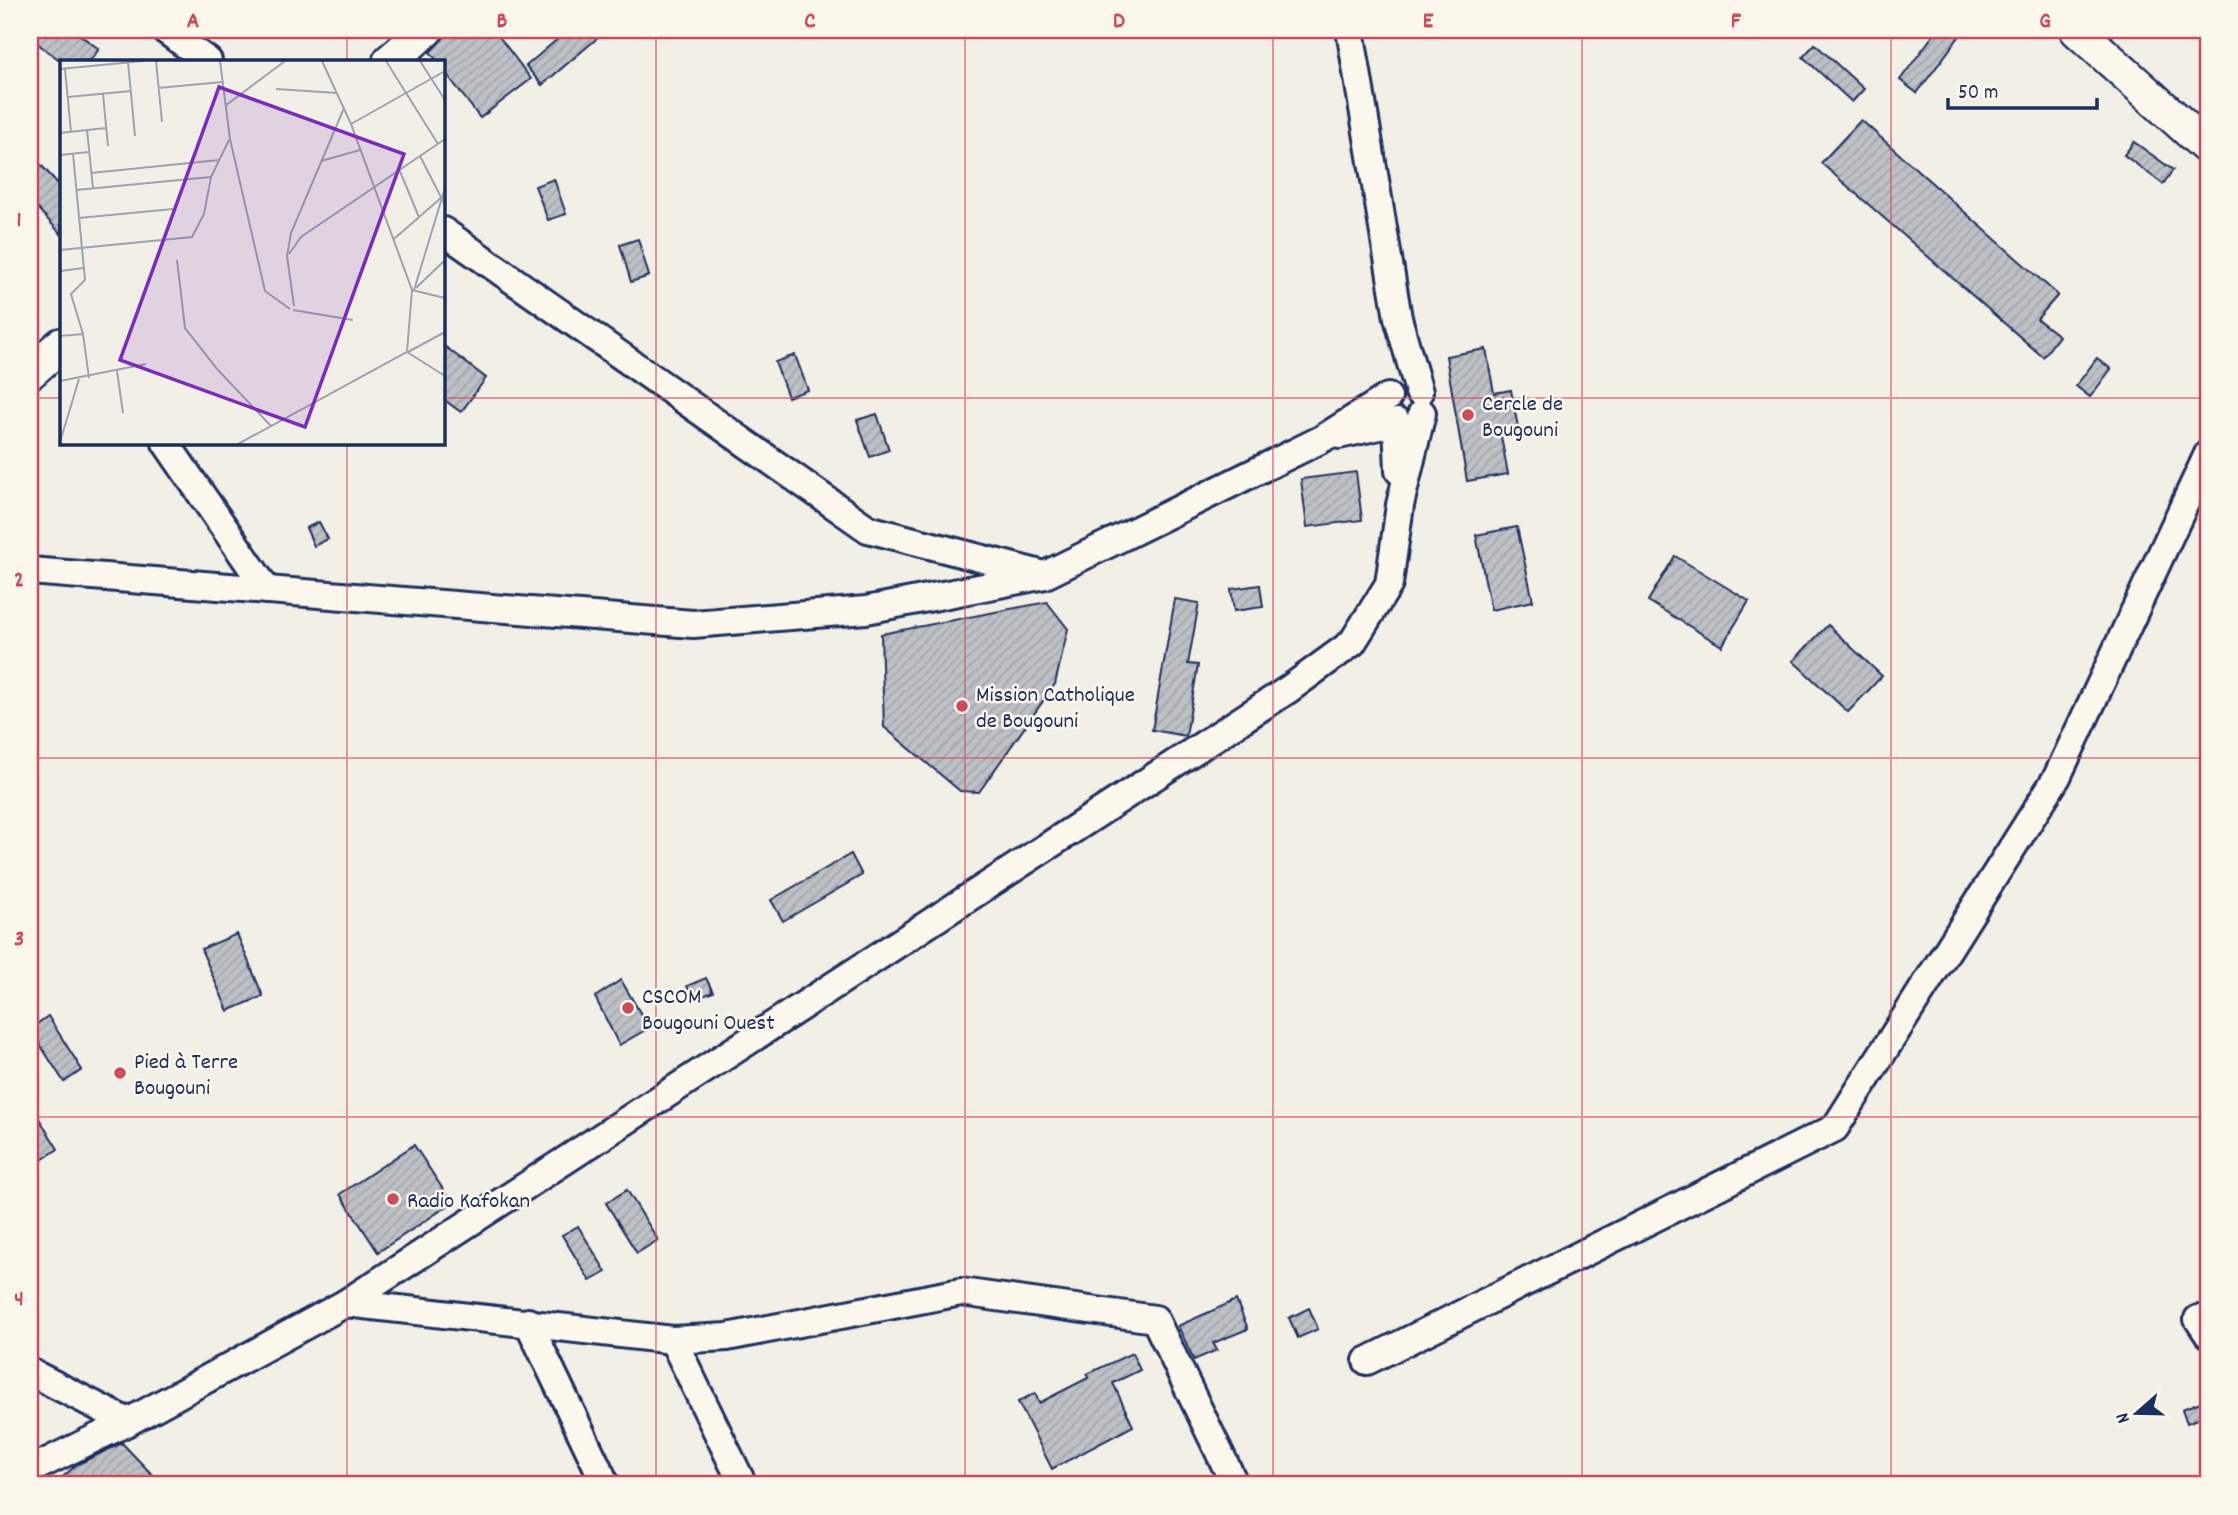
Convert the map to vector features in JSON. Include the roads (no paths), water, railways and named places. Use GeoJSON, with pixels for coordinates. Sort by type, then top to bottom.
{"type":"FeatureCollection","features":[{"type":"Feature","properties":{"kind":"main road"},"geometry":{"type":"LineString","coordinates":[[391,60],[426,30]]}},
{"type":"Feature","properties":{"kind":"main road"},"geometry":{"type":"LineString","coordinates":[[2077,30],[2208,148]]}},
{"type":"Feature","properties":{"kind":"main road"},"geometry":{"type":"LineString","coordinates":[[30,372],[60,346]]}},
{"type":"Feature","properties":{"kind":"street"},"geometry":{"type":"LineString","coordinates":[[165,30],[207,60]]}},
{"type":"Feature","properties":{"kind":"street"},"geometry":{"type":"LineString","coordinates":[[30,1470],[128,1422],[346,1303],[1277,696],[1352,643],[1389,584],[1400,505],[1420,403],[1398,318],[1350,30]]}},
{"type":"Feature","properties":{"kind":"street"},"geometry":{"type":"LineString","coordinates":[[444,231],[868,529],[1045,575]]}},
{"type":"Feature","properties":{"kind":"street"},"geometry":{"type":"LineString","coordinates":[[1398,318],[1387,412],[1397,422],[1400,505]]}},
{"type":"Feature","properties":{"kind":"street"},"geometry":{"type":"LineString","coordinates":[[30,571],[693,624],[866,610],[1045,575],[1322,439],[1406,386],[1420,403]]}},
{"type":"Feature","properties":{"kind":"street"},"geometry":{"type":"LineString","coordinates":[[1322,439],[1397,422],[1411,423],[1420,403]]}},
{"type":"Feature","properties":{"kind":"street"},"geometry":{"type":"LineString","coordinates":[[167,444],[267,590]]}},
{"type":"Feature","properties":{"kind":"street"},"geometry":{"type":"LineString","coordinates":[[1367,1361],[1835,1128],[2057,777],[2208,454]]}},
{"type":"Feature","properties":{"kind":"street"},"geometry":{"type":"LineString","coordinates":[[346,1303],[673,1340],[727,1337],[961,1292],[1155,1319],[1235,1485]]}},
{"type":"Feature","properties":{"kind":"street"},"geometry":{"type":"LineString","coordinates":[[527,1322],[606,1485]]}},
{"type":"Feature","properties":{"kind":"street"},"geometry":{"type":"LineString","coordinates":[[673,1340],[743,1485]]}},
{"type":"Feature","properties":{"kind":"street"},"geometry":{"type":"LineString","coordinates":[[30,1372],[128,1422]]}},
{"type":"Feature","properties":{"kind":"place","name":"Cercle de Bougouni"},"geometry":{"type":"Point","coordinates":[1468,415]}},
{"type":"Feature","properties":{"kind":"place","name":"Mission Catholique de Bougouni"},"geometry":{"type":"Point","coordinates":[962,706]}},
{"type":"Feature","properties":{"kind":"place","name":"CSCOM Bougouni Ouest"},"geometry":{"type":"Point","coordinates":[628,1008]}},
{"type":"Feature","properties":{"kind":"place","name":"Pied à Terre Bougouni"},"geometry":{"type":"Point","coordinates":[120,1073]}},
{"type":"Feature","properties":{"kind":"place","name":"Radio Kafokan"},"geometry":{"type":"Point","coordinates":[393,1199]}}]}
